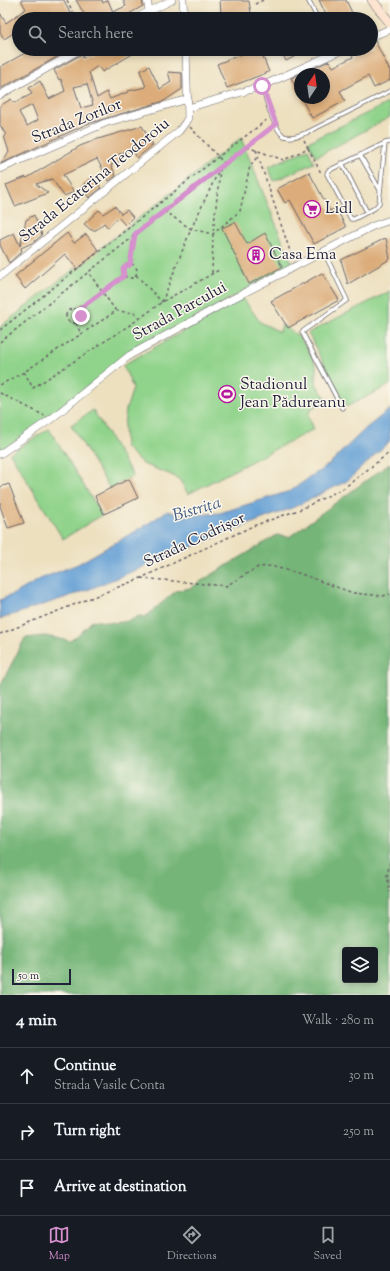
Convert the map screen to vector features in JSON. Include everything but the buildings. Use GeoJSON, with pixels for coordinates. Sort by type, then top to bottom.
{"type":"FeatureCollection","features":[{"type":"Feature","properties":{"kind":"street"},"geometry":{"type":"LineString","coordinates":[[147,0],[149,10]]}},
{"type":"Feature","properties":{"kind":"street"},"geometry":{"type":"LineString","coordinates":[[146,12],[172,0]]}},
{"type":"Feature","properties":{"kind":"street"},"geometry":{"type":"LineString","coordinates":[[183,0],[184,12]]}},
{"type":"Feature","properties":{"kind":"street"},"geometry":{"type":"LineString","coordinates":[[372,0],[390,24]]}},
{"type":"Feature","properties":{"kind":"street"},"geometry":{"type":"LineString","coordinates":[[378,34],[390,29]]}},
{"type":"Feature","properties":{"kind":"street"},"geometry":{"type":"LineString","coordinates":[[0,95],[69,56]]}},
{"type":"Feature","properties":{"kind":"street","name":"Strada Ecaterina Teodoroiu"},"geometry":{"type":"LineString","coordinates":[[0,276],[179,131],[188,118],[186,56]]}},
{"type":"Feature","properties":{"kind":"street"},"geometry":{"type":"LineString","coordinates":[[188,108],[262,86],[324,56]]}},
{"type":"Feature","properties":{"kind":"street","name":"Strada Zorilor"},"geometry":{"type":"LineString","coordinates":[[0,169],[105,123],[188,99]]}},
{"type":"Feature","properties":{"kind":"street","name":"Strada Parcului"},"geometry":{"type":"LineString","coordinates":[[0,454],[50,419],[130,355],[234,298],[373,226],[390,220]]}},
{"type":"Feature","properties":{"kind":"lane"},"geometry":{"type":"LineString","coordinates":[[308,0],[314,12]]}},
{"type":"Feature","properties":{"kind":"lane"},"geometry":{"type":"LineString","coordinates":[[262,86],[278,129],[284,136],[295,137],[302,135],[390,91]]}},
{"type":"Feature","properties":{"kind":"lane"},"geometry":{"type":"LineString","coordinates":[[384,143],[378,206],[354,219],[349,218],[327,174],[328,171],[384,143],[390,142]]}},
{"type":"Feature","properties":{"kind":"lane"},"geometry":{"type":"LineString","coordinates":[[360,155],[380,191]]}},
{"type":"Feature","properties":{"kind":"lane"},"geometry":{"type":"LineString","coordinates":[[342,163],[367,212]]}},
{"type":"Feature","properties":{"kind":"lane"},"geometry":{"type":"LineString","coordinates":[[324,252],[347,300],[302,332],[342,408]]}},
{"type":"Feature","properties":{"kind":"path"},"geometry":{"type":"LineString","coordinates":[[67,0],[73,12]]}},
{"type":"Feature","properties":{"kind":"path"},"geometry":{"type":"LineString","coordinates":[[255,4],[263,0]]}},
{"type":"Feature","properties":{"kind":"path"},"geometry":{"type":"LineString","coordinates":[[0,330],[272,116]]}},
{"type":"Feature","properties":{"kind":"path"},"geometry":{"type":"LineString","coordinates":[[185,123],[224,164]]}},
{"type":"Feature","properties":{"kind":"path"},"geometry":{"type":"LineString","coordinates":[[0,342],[276,124]]}},
{"type":"Feature","properties":{"kind":"path"},"geometry":{"type":"LineString","coordinates":[[302,135],[322,176],[327,174]]}},
{"type":"Feature","properties":{"kind":"path"},"geometry":{"type":"LineString","coordinates":[[247,147],[284,160],[308,148]]}},
{"type":"Feature","properties":{"kind":"path"},"geometry":{"type":"LineString","coordinates":[[256,150],[295,267]]}},
{"type":"Feature","properties":{"kind":"path"},"geometry":{"type":"LineString","coordinates":[[213,234],[240,211],[250,166],[258,156]]}},
{"type":"Feature","properties":{"kind":"path"},"geometry":{"type":"LineString","coordinates":[[212,273],[213,234],[220,168]]}},
{"type":"Feature","properties":{"kind":"path"},"geometry":{"type":"LineString","coordinates":[[162,302],[191,230],[220,168]]}},
{"type":"Feature","properties":{"kind":"path"},"geometry":{"type":"LineString","coordinates":[[164,211],[191,230],[213,234]]}},
{"type":"Feature","properties":{"kind":"path"},"geometry":{"type":"LineString","coordinates":[[130,265],[135,234]]}},
{"type":"Feature","properties":{"kind":"path"},"geometry":{"type":"LineString","coordinates":[[130,265],[136,268],[136,274],[162,302]]}},
{"type":"Feature","properties":{"kind":"path"},"geometry":{"type":"LineString","coordinates":[[124,276],[123,269],[130,265]]}},
{"type":"Feature","properties":{"kind":"path"},"geometry":{"type":"LineString","coordinates":[[24,372],[33,388],[139,319],[162,302],[219,270]]}},
{"type":"Feature","properties":{"kind":"path"},"geometry":{"type":"LineString","coordinates":[[88,272],[116,311]]}},
{"type":"Feature","properties":{"kind":"path"},"geometry":{"type":"LineString","coordinates":[[124,276],[131,278],[136,274]]}},
{"type":"Feature","properties":{"kind":"path"},"geometry":{"type":"LineString","coordinates":[[81,334],[76,323],[69,321],[66,315],[71,309],[78,310],[124,276]]}},
{"type":"Feature","properties":{"kind":"path"},"geometry":{"type":"LineString","coordinates":[[76,323],[81,316],[78,310]]}},
{"type":"Feature","properties":{"kind":"path"},"geometry":{"type":"LineString","coordinates":[[0,385],[24,372],[116,311],[134,313],[139,319]]}},
{"type":"Feature","properties":{"kind":"path"},"geometry":{"type":"LineString","coordinates":[[0,393],[50,419]]}},
{"type":"Feature","properties":{"kind":"path","name":"Strada Codrișor"},"geometry":{"type":"LineString","coordinates":[[0,634],[141,578],[254,526],[301,508],[344,488],[390,452]]}},
{"type":"Feature","properties":{"kind":"path"},"geometry":{"type":"LineString","coordinates":[[141,578],[226,586],[258,567],[270,566],[298,573],[353,593],[383,596],[390,594]]}},
{"type":"Feature","properties":{"kind":"path"},"geometry":{"type":"LineString","coordinates":[[390,862],[387,875],[390,892]]}},
{"type":"Feature","properties":{"kind":"green space"},"geometry":{"type":"Polygon","coordinates":[[[390,102],[390,117],[316,157],[308,142],[390,102]]]}},
{"type":"Feature","properties":{"kind":"green space"},"geometry":{"type":"Polygon","coordinates":[[[241,138],[292,264],[130,355],[0,453],[0,327],[241,138]]]}},
{"type":"Feature","properties":{"kind":"green space"},"geometry":{"type":"Polygon","coordinates":[[[308,149],[314,163],[274,181],[268,167],[308,149]]]}},
{"type":"Feature","properties":{"kind":"green space"},"geometry":{"type":"Polygon","coordinates":[[[390,291],[390,385],[346,407],[308,333],[390,291]]]}},
{"type":"Feature","properties":{"kind":"green space","name":"Stadionul Jean Pădureanu"},"geometry":{"type":"Polygon","coordinates":[[[243,298],[260,322],[280,332],[282,325],[297,335],[308,349],[316,365],[316,384],[326,399],[312,408],[308,415],[314,429],[188,494],[179,479],[143,464],[125,447],[124,426],[126,410],[133,388],[123,365],[243,298]]]}},
{"type":"Feature","properties":{"kind":"green space"},"geometry":{"type":"Polygon","coordinates":[[[93,410],[133,476],[110,489],[71,425],[93,410]]]}},
{"type":"Feature","properties":{"kind":"green space"},"geometry":{"type":"Polygon","coordinates":[[[49,429],[102,515],[63,539],[10,453],[49,429]]]}},
{"type":"Feature","properties":{"kind":"green space"},"geometry":{"type":"Polygon","coordinates":[[[390,463],[390,995],[0,995],[0,686],[25,638],[45,636],[70,641],[93,620],[122,622],[139,616],[145,617],[176,591],[190,588],[277,535],[289,537],[390,463]]]}},
{"type":"Feature","properties":{"kind":"water"},"geometry":{"type":"Polygon","coordinates":[[[390,409],[390,441],[347,481],[292,508],[228,532],[85,591],[0,619],[0,600],[16,593],[40,579],[78,564],[146,525],[167,511],[186,516],[220,513],[290,491],[328,465],[365,429],[390,409]]]}},
{"type":"Feature","properties":{"kind":"place","name":"Lidl"},"geometry":{"type":"Point","coordinates":[312,209]}},
{"type":"Feature","properties":{"kind":"place","name":"Casa Ema"},"geometry":{"type":"Point","coordinates":[256,255]}},
{"type":"Feature","properties":{"kind":"place","name":"Stadionul Jean Pădureanu"},"geometry":{"type":"Point","coordinates":[227,394]}},
{"type":"Feature","properties":{"kind":"route"},"geometry":{"type":"LineString","coordinates":[[81,316],[78,310],[124,276],[124,267],[130,265],[135,234],[276,124],[262,86]]}},
{"type":"Feature","properties":{"kind":"water label","name":"Bistrița"},"geometry":{"type":"Point","coordinates":[197,510]}}]}
